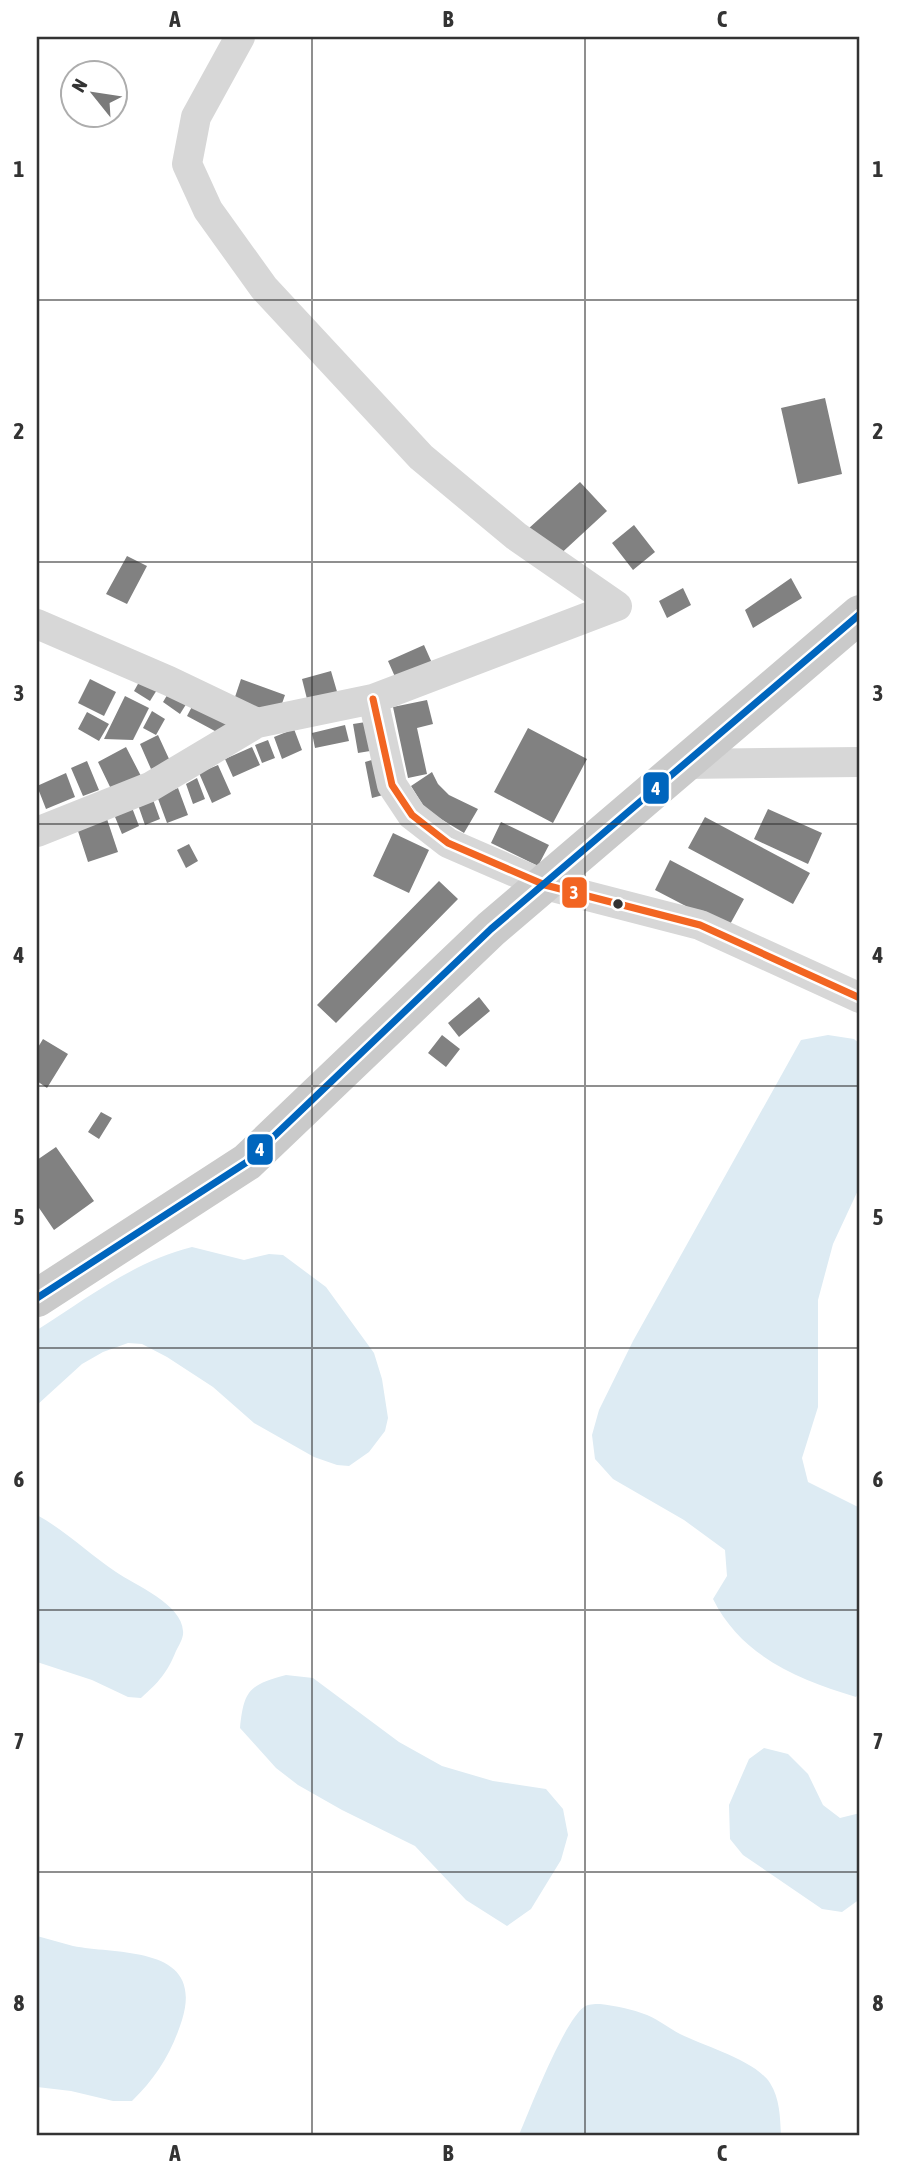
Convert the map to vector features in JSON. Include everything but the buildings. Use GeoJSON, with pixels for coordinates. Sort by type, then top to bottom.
{"type":"FeatureCollection","features":[{"type":"Feature","properties":{"kind":"main road"},"geometry":{"type":"LineString","coordinates":[[37,1298],[247,1162],[491,929],[860,614]]}},
{"type":"Feature","properties":{"kind":"street"},"geometry":{"type":"LineString","coordinates":[[37,832],[150,787],[257,723],[373,699],[617,606],[516,536],[421,457],[264,288],[208,210],[187,164],[197,117],[240,37]]}},
{"type":"Feature","properties":{"kind":"street"},"geometry":{"type":"LineString","coordinates":[[37,624],[158,676],[257,723]]}},
{"type":"Feature","properties":{"kind":"street"},"geometry":{"type":"LineString","coordinates":[[373,699],[392,785],[412,815],[448,843],[545,885],[700,925],[860,998]]}},
{"type":"Feature","properties":{"kind":"street"},"geometry":{"type":"LineString","coordinates":[[683,764],[860,762]]}},
{"type":"Feature","properties":{"kind":"shaded area"},"geometry":{"type":"Polygon","coordinates":[[[828,1035],[854,1039],[860,1044],[860,1186],[833,1244],[818,1300],[818,1407],[802,1458],[808,1482],[860,1508],[860,1690],[856,1697],[793,1673],[756,1651],[739,1636],[713,1599],[727,1576],[725,1550],[684,1520],[613,1479],[595,1459],[592,1435],[599,1410],[633,1341],[801,1040],[828,1035]]]}},
{"type":"Feature","properties":{"kind":"shaded area"},"geometry":{"type":"Polygon","coordinates":[[[192,1247],[244,1260],[269,1254],[283,1255],[326,1287],[374,1353],[382,1379],[388,1418],[385,1431],[369,1452],[349,1466],[314,1457],[254,1423],[213,1387],[142,1344],[128,1343],[103,1352],[82,1364],[37,1405],[37,1330],[131,1271],[171,1253],[192,1247]]]}},
{"type":"Feature","properties":{"kind":"shaded area"},"geometry":{"type":"Polygon","coordinates":[[[37,1515],[116,1572],[156,1596],[175,1612],[181,1621],[183,1636],[166,1671],[141,1698],[128,1697],[92,1680],[37,1662],[37,1515]]]}},
{"type":"Feature","properties":{"kind":"shaded area"},"geometry":{"type":"Polygon","coordinates":[[[286,1675],[313,1678],[399,1742],[442,1766],[493,1781],[546,1789],[563,1809],[568,1835],[561,1860],[531,1909],[507,1926],[466,1900],[415,1846],[342,1810],[298,1785],[276,1768],[240,1728],[244,1705],[251,1691],[264,1682],[286,1675]]]}},
{"type":"Feature","properties":{"kind":"shaded area"},"geometry":{"type":"Polygon","coordinates":[[[764,1748],[788,1754],[808,1774],[823,1805],[840,1818],[860,1813],[860,1899],[842,1912],[822,1909],[743,1855],[730,1839],[729,1805],[749,1759],[764,1748]]]}},
{"type":"Feature","properties":{"kind":"shaded area"},"geometry":{"type":"Polygon","coordinates":[[[37,1936],[73,1946],[153,1958],[170,1966],[181,1978],[186,1996],[178,2032],[156,2074],[132,2101],[113,2101],[71,2091],[37,2087],[37,1936]]]}},
{"type":"Feature","properties":{"kind":"shaded area"},"geometry":{"type":"Polygon","coordinates":[[[600,2004],[647,2015],[680,2034],[753,2067],[770,2083],[776,2095],[781,2135],[519,2135],[567,2029],[584,2007],[600,2004]]]}},
{"type":"Feature","properties":{"kind":"transit line","name":"4"},"geometry":{"type":"LineString","coordinates":[[37,1298],[247,1162],[491,929],[860,614]]}},
{"type":"Feature","properties":{"kind":"transit line","name":"3"},"geometry":{"type":"LineString","coordinates":[[373,699],[392,785],[412,815],[448,843],[545,885],[700,925],[860,998]]}}]}
